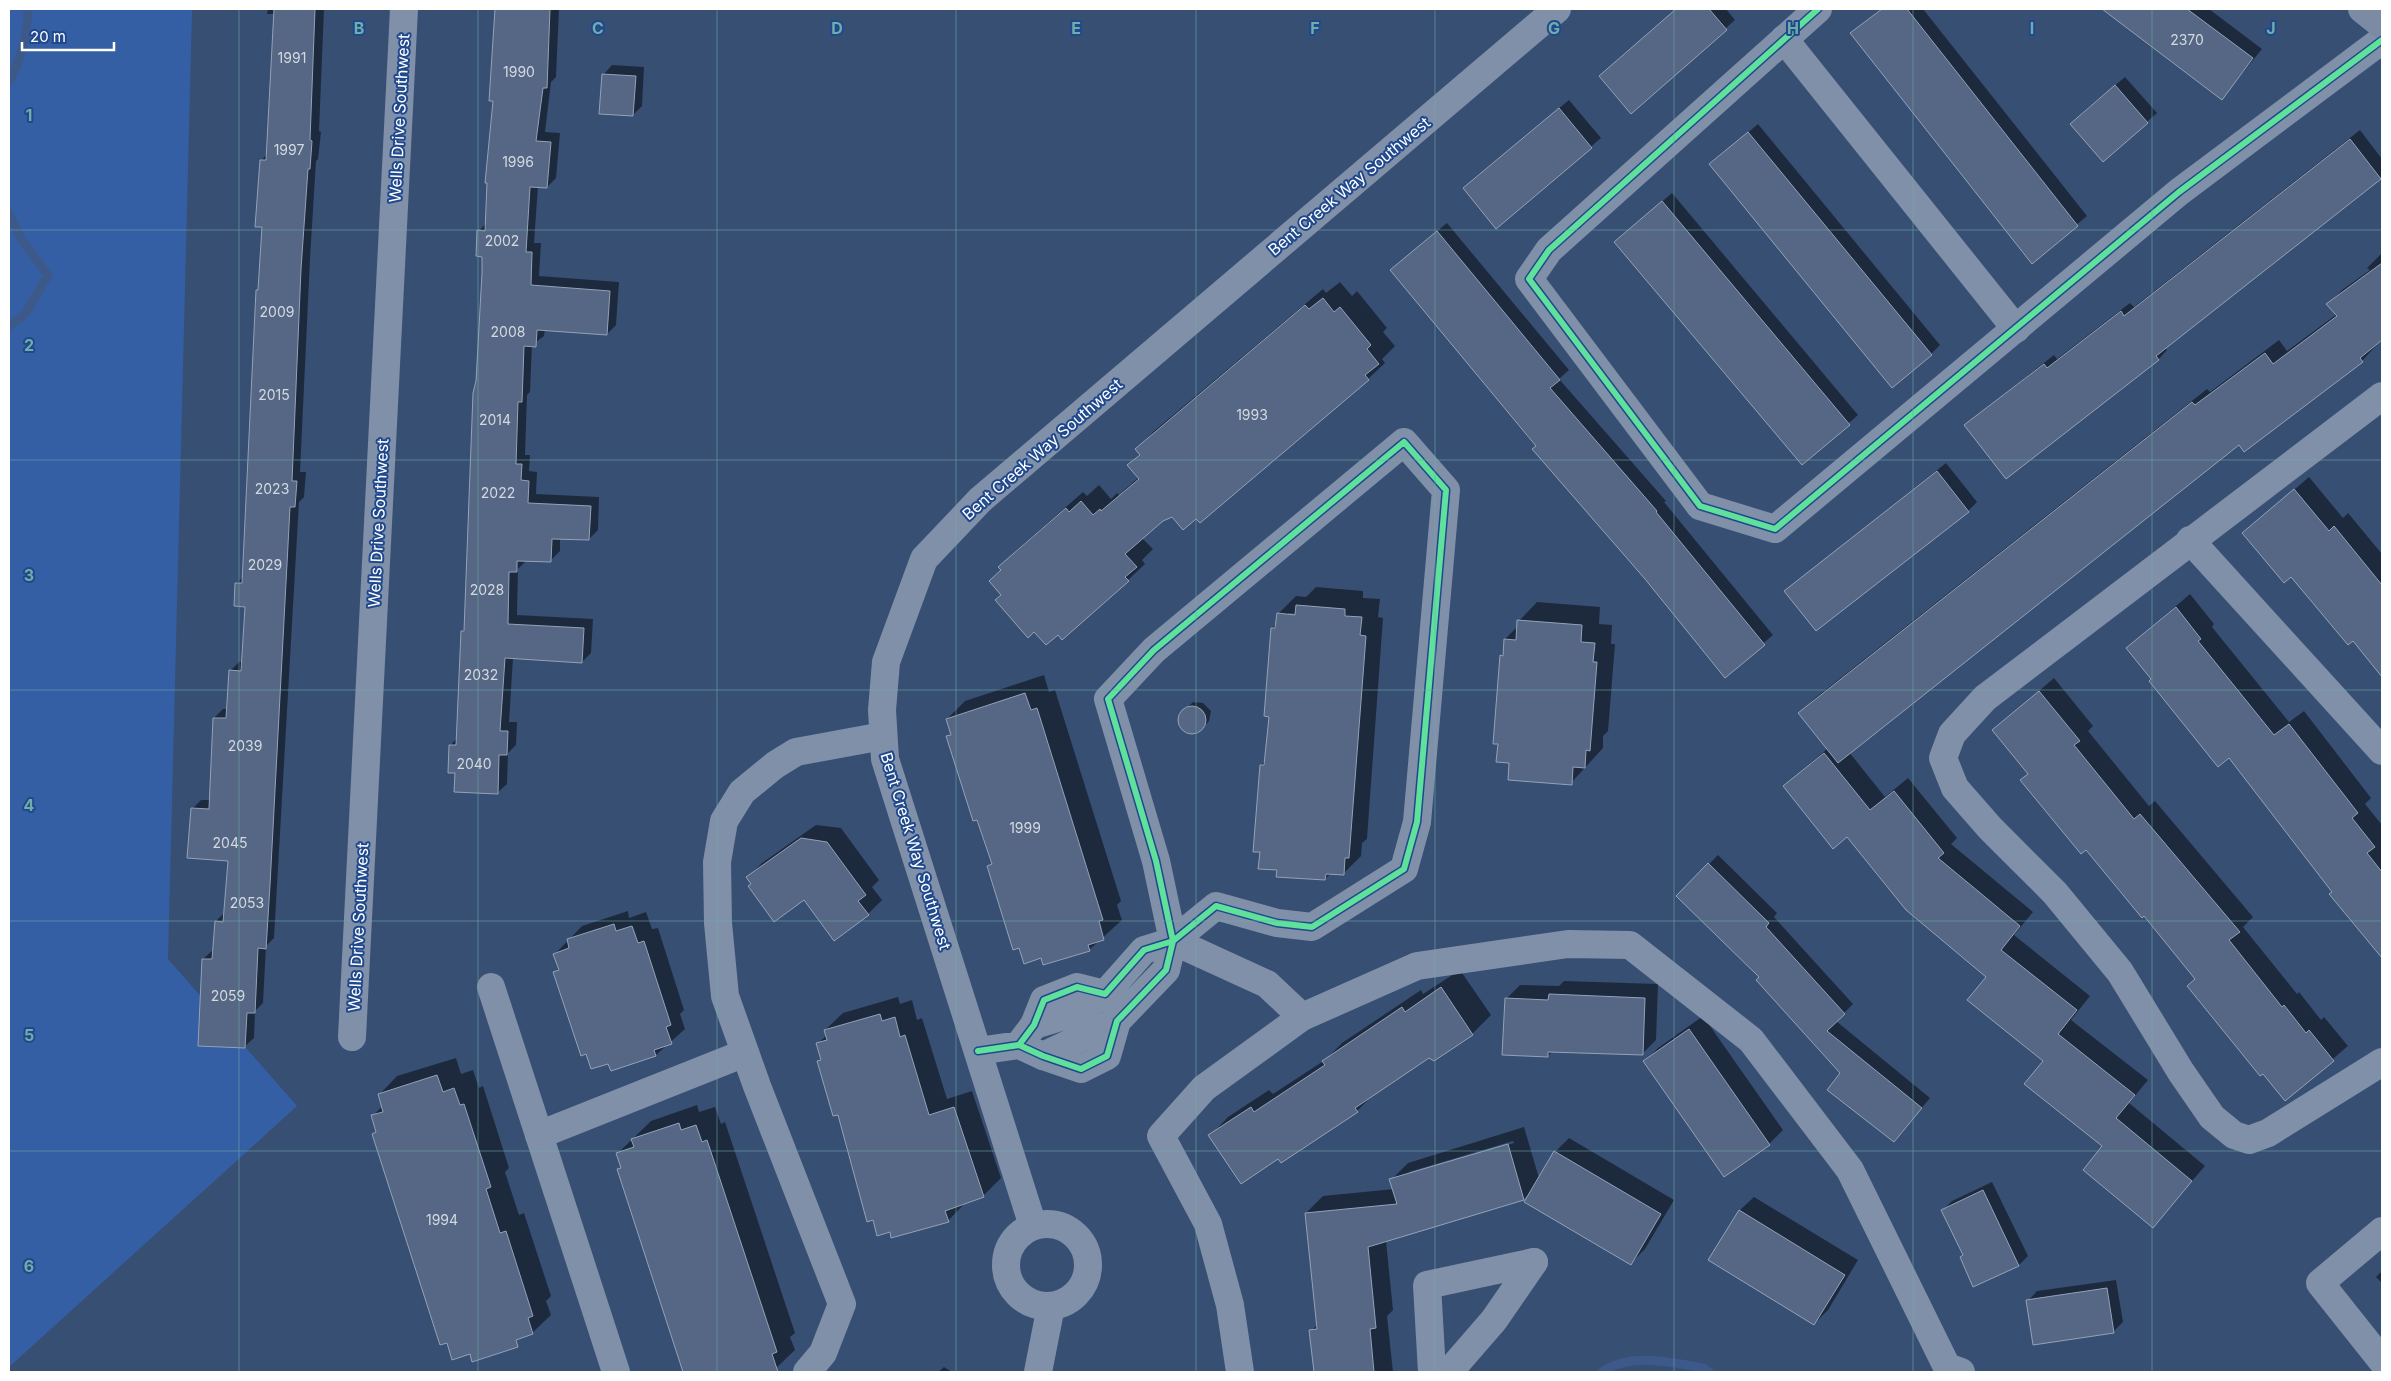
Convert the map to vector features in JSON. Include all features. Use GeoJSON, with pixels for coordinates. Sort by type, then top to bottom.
{"type":"FeatureCollection","features":[{"type":"Feature","properties":{"kind":"main road"},"geometry":{"type":"LineString","coordinates":[[2362,9],[2382,25]]}},
{"type":"Feature","properties":{"kind":"street","name":"Wells Drive Southwest"},"geometry":{"type":"LineString","coordinates":[[352,1037],[404,9]]}},
{"type":"Feature","properties":{"kind":"street","name":"Bent Creek Way Southwest"},"geometry":{"type":"LineString","coordinates":[[1033,1226],[885,759],[882,710],[886,662],[924,559],[980,500],[1557,9]]}},
{"type":"Feature","properties":{"kind":"street"},"geometry":{"type":"LineString","coordinates":[[1818,9],[1549,250],[1529,279],[1700,506],[1775,529],[2179,192],[2382,40]]}},
{"type":"Feature","properties":{"kind":"street"},"geometry":{"type":"LineString","coordinates":[[1784,39],[2016,328]]}},
{"type":"Feature","properties":{"kind":"street"},"geometry":{"type":"LineString","coordinates":[[2382,396],[2190,540],[1985,698],[1952,734],[1943,758],[1955,788],[1990,828],[2055,893],[2120,972],[2196,1095],[2212,1117],[2234,1135],[2249,1140],[2268,1133],[2382,1062]]}},
{"type":"Feature","properties":{"kind":"street"},"geometry":{"type":"LineString","coordinates":[[978,1051],[1026,1035],[1077,1012],[1105,994],[1144,950],[1173,941],[1216,906],[1277,923],[1312,927],[1404,869],[1417,822],[1446,490],[1404,442],[1154,650],[1108,699],[1156,861],[1173,941],[1166,970],[1121,1018],[1043,1056],[1026,1035]]}},
{"type":"Feature","properties":{"kind":"street"},"geometry":{"type":"LineString","coordinates":[[2190,540],[2382,752]]}},
{"type":"Feature","properties":{"kind":"street"},"geometry":{"type":"LineString","coordinates":[[808,1372],[823,1354],[842,1304],[745,1053],[726,996],[718,923],[717,862],[724,821],[742,792],[775,765],[796,752],[883,736]]}},
{"type":"Feature","properties":{"kind":"street"},"geometry":{"type":"LineString","coordinates":[[1173,941],[1267,984],[1302,1017]]}},
{"type":"Feature","properties":{"kind":"street"},"geometry":{"type":"LineString","coordinates":[[1240,1372],[1230,1305],[1208,1224],[1162,1136],[1204,1088],[1302,1017],[1417,966],[1568,944],[1630,946],[1751,1040],[1850,1170],[1947,1367],[1961,1372]]}},
{"type":"Feature","properties":{"kind":"street"},"geometry":{"type":"LineString","coordinates":[[491,987],[616,1372]]}},
{"type":"Feature","properties":{"kind":"street"},"geometry":{"type":"LineString","coordinates":[[1105,994],[1121,1018]]}},
{"type":"Feature","properties":{"kind":"street"},"geometry":{"type":"LineString","coordinates":[[539,1135],[745,1053]]}},
{"type":"Feature","properties":{"kind":"street"},"geometry":{"type":"LineString","coordinates":[[1042,1223],[1058,1225],[1070,1231],[1081,1241],[1087,1254],[1088,1264],[1082,1286],[1067,1301],[1051,1306],[1034,1304],[1022,1298],[1009,1283],[1005,1262],[1011,1243],[1027,1228],[1042,1223]]}},
{"type":"Feature","properties":{"kind":"street"},"geometry":{"type":"LineString","coordinates":[[2382,1231],[2320,1282],[2382,1360]]}},
{"type":"Feature","properties":{"kind":"street"},"geometry":{"type":"LineString","coordinates":[[1432,1372],[1427,1285],[1534,1262],[1494,1320],[1449,1372]]}},
{"type":"Feature","properties":{"kind":"street"},"geometry":{"type":"LineString","coordinates":[[1038,1372],[1051,1306]]}},
{"type":"Feature","properties":{"kind":"shaded area"},"geometry":{"type":"Polygon","coordinates":[[[9,9],[192,9],[168,959],[297,1106],[9,1367],[9,9]]]}},
{"type":"Feature","properties":{"kind":"building"},"geometry":{"type":"Polygon","coordinates":[[[274,9],[315,9],[310,140],[312,141],[310,169],[308,169],[301,269],[292,481],[297,481],[295,507],[290,507],[266,949],[258,948],[255,1013],[247,1013],[245,1048],[198,1046],[202,959],[212,959],[215,921],[223,922],[228,861],[187,858],[191,808],[209,809],[213,718],[226,718],[229,670],[241,671],[245,607],[234,606],[235,583],[242,583],[256,290],[258,290],[262,227],[255,227],[260,160],[266,160],[274,9]]]}},
{"type":"Feature","properties":{"kind":"building"},"geometry":{"type":"Polygon","coordinates":[[[495,9],[550,9],[547,88],[543,88],[536,141],[551,142],[547,188],[530,187],[526,252],[532,252],[531,285],[610,291],[607,335],[537,330],[536,347],[524,346],[522,402],[518,402],[516,464],[522,464],[521,480],[529,481],[528,503],[591,506],[589,540],[552,539],[551,562],[517,561],[517,572],[509,572],[508,624],[584,628],[582,663],[505,658],[500,731],[508,731],[507,755],[499,755],[498,794],[454,792],[455,773],[448,773],[449,745],[456,745],[461,631],[464,631],[473,393],[476,381],[482,273],[482,257],[476,256],[477,230],[485,231],[487,183],[485,183],[493,101],[489,101],[495,9]]]}},
{"type":"Feature","properties":{"kind":"building"},"geometry":{"type":"Polygon","coordinates":[[[1676,9],[1709,9],[1727,30],[1631,114],[1599,76],[1676,9]]]}},
{"type":"Feature","properties":{"kind":"building"},"geometry":{"type":"Polygon","coordinates":[[[1882,9],[1907,9],[2078,226],[2032,264],[1850,33],[1882,9]]]}},
{"type":"Feature","properties":{"kind":"building"},"geometry":{"type":"Polygon","coordinates":[[[2102,9],[2187,9],[2253,58],[2222,100],[2102,9]]]}},
{"type":"Feature","properties":{"kind":"building"},"geometry":{"type":"Polygon","coordinates":[[[602,74],[636,76],[633,116],[599,114],[602,74]]]}},
{"type":"Feature","properties":{"kind":"building"},"geometry":{"type":"Polygon","coordinates":[[[2115,85],[2148,123],[2103,162],[2070,124],[2115,85]]]}},
{"type":"Feature","properties":{"kind":"building"},"geometry":{"type":"Polygon","coordinates":[[[1559,108],[1592,148],[1496,229],[1463,188],[1559,108]]]}},
{"type":"Feature","properties":{"kind":"building"},"geometry":{"type":"Polygon","coordinates":[[[1748,132],[1932,355],[1892,388],[1709,164],[1748,132]]]}},
{"type":"Feature","properties":{"kind":"building"},"geometry":{"type":"Polygon","coordinates":[[[2350,139],[2381,179],[2156,356],[2159,360],[2006,479],[1964,425],[2044,364],[2047,368],[2121,311],[2124,316],[2350,139]]]}},
{"type":"Feature","properties":{"kind":"building"},"geometry":{"type":"Polygon","coordinates":[[[1662,201],[1850,425],[1802,465],[1614,242],[1662,201]]]}},
{"type":"Feature","properties":{"kind":"building"},"geometry":{"type":"Polygon","coordinates":[[[1437,231],[1560,380],[1550,388],[1657,511],[1765,645],[1725,678],[1645,579],[1532,449],[1536,446],[1390,270],[1437,231]]]}},
{"type":"Feature","properties":{"kind":"building"},"geometry":{"type":"Polygon","coordinates":[[[2382,263],[2382,340],[2360,358],[2363,362],[2244,452],[2239,445],[1838,763],[1798,713],[2192,402],[2195,405],[2265,353],[2273,364],[2337,316],[2326,304],[2382,263]]]}},
{"type":"Feature","properties":{"kind":"building"},"geometry":{"type":"Polygon","coordinates":[[[1323,298],[1334,312],[1340,307],[1371,345],[1367,349],[1379,364],[1365,375],[1369,380],[1200,523],[1196,519],[1183,530],[1172,517],[1163,521],[1125,554],[1137,567],[1125,577],[1129,581],[1062,640],[1058,635],[1046,645],[1034,632],[1028,638],[995,600],[1001,595],[989,581],[1001,570],[998,567],[1066,508],[1069,512],[1081,501],[1093,515],[1100,509],[1101,511],[1139,479],[1127,465],[1140,455],[1135,449],[1305,305],[1309,309],[1323,298]]]}},
{"type":"Feature","properties":{"kind":"building"},"geometry":{"type":"Polygon","coordinates":[[[1937,471],[1969,512],[1816,631],[1784,591],[1937,471]]]}},
{"type":"Feature","properties":{"kind":"building"},"geometry":{"type":"Polygon","coordinates":[[[2294,489],[2329,531],[2334,526],[2382,585],[2382,677],[2353,641],[2348,645],[2291,577],[2284,583],[2242,533],[2294,489]]]}},
{"type":"Feature","properties":{"kind":"building"},"geometry":{"type":"Polygon","coordinates":[[[1296,605],[1345,609],[1345,616],[1362,617],[1360,635],[1366,636],[1349,858],[1345,858],[1344,875],[1326,874],[1325,880],[1276,877],[1277,870],[1258,869],[1260,852],[1253,852],[1260,765],[1264,765],[1269,717],[1264,716],[1271,628],[1275,628],[1277,613],[1295,615],[1296,605]]]}},
{"type":"Feature","properties":{"kind":"building"},"geometry":{"type":"Polygon","coordinates":[[[2176,607],[2201,639],[2198,641],[2274,735],[2289,724],[2358,813],[2352,818],[2375,847],[2367,853],[2382,872],[2382,958],[2329,894],[2332,892],[2229,758],[2218,767],[2149,681],[2151,679],[2126,648],[2176,607]]]}},
{"type":"Feature","properties":{"kind":"building"},"geometry":{"type":"Polygon","coordinates":[[[1517,620],[1582,625],[1581,642],[1595,643],[1593,662],[1597,662],[1590,751],[1586,750],[1585,768],[1573,767],[1572,785],[1508,780],[1509,763],[1496,762],[1498,744],[1493,744],[1500,655],[1503,656],[1504,639],[1516,640],[1517,620]]]}},
{"type":"Feature","properties":{"kind":"building"},"geometry":{"type":"Polygon","coordinates":[[[2039,691],[2080,741],[2074,745],[2134,819],[2140,814],[2240,932],[2229,940],[2282,1007],[2284,1005],[2306,1033],[2309,1030],[2334,1061],[2285,1101],[2263,1074],[2260,1076],[2187,986],[2195,979],[2144,916],[2142,918],[2086,850],[2081,854],[2020,780],[2028,774],[1992,730],[2039,691]]]}},
{"type":"Feature","properties":{"kind":"building"},"geometry":{"type":"Polygon","coordinates":[[[1025,693],[1031,710],[1037,708],[1103,920],[1099,921],[1104,940],[1088,945],[1090,951],[1043,965],[1041,958],[1024,964],[1019,948],[1013,950],[987,866],[992,864],[977,820],[973,821],[946,736],[951,735],[946,719],[1025,693]]]}},
{"type":"Feature","properties":{"kind":"building"},"geometry":{"type":"Polygon","coordinates":[[[1192,706],[1202,710],[1206,720],[1202,730],[1192,734],[1182,730],[1178,720],[1182,710],[1192,706]]]}},
{"type":"Feature","properties":{"kind":"building"},"geometry":{"type":"Polygon","coordinates":[[[1824,753],[1870,810],[1894,791],[1944,853],[1938,858],[2020,926],[2001,950],[2077,1010],[2058,1034],[2135,1095],[2116,1118],[2192,1181],[2153,1228],[2083,1170],[2102,1146],[2024,1084],[2043,1061],[1967,1000],[1986,977],[1906,910],[1847,837],[1833,849],[1783,786],[1824,753]]]}},
{"type":"Feature","properties":{"kind":"building"},"geometry":{"type":"Polygon","coordinates":[[[801,838],[827,842],[866,895],[858,901],[869,915],[834,941],[804,900],[774,922],[748,886],[751,884],[746,877],[801,838]]]}},
{"type":"Feature","properties":{"kind":"building"},"geometry":{"type":"Polygon","coordinates":[[[1708,863],[1769,923],[1766,927],[1845,1014],[1827,1031],[1922,1108],[1894,1142],[1827,1090],[1840,1073],[1756,980],[1759,977],[1676,896],[1708,863]]]}},
{"type":"Feature","properties":{"kind":"building"},"geometry":{"type":"Polygon","coordinates":[[[614,924],[616,931],[632,926],[638,943],[644,941],[671,1025],[666,1027],[672,1044],[654,1050],[656,1056],[611,1071],[608,1064],[591,1069],[586,1054],[581,1056],[553,972],[559,970],[553,954],[569,948],[567,939],[614,924]]]}},
{"type":"Feature","properties":{"kind":"building"},"geometry":{"type":"Polygon","coordinates":[[[1441,987],[1473,1035],[1434,1061],[1429,1058],[1355,1108],[1358,1112],[1281,1163],[1278,1159],[1241,1184],[1208,1135],[1251,1107],[1254,1112],[1325,1065],[1322,1061],[1402,1007],[1405,1012],[1441,987]]]}},
{"type":"Feature","properties":{"kind":"building"},"geometry":{"type":"Polygon","coordinates":[[[1549,994],[1645,998],[1643,1055],[1548,1052],[1548,1057],[1502,1055],[1505,998],[1548,1000],[1549,994]]]}},
{"type":"Feature","properties":{"kind":"building"},"geometry":{"type":"Polygon","coordinates":[[[880,1014],[882,1021],[895,1017],[900,1037],[905,1035],[929,1115],[954,1107],[984,1197],[945,1211],[949,1222],[891,1238],[890,1232],[877,1236],[873,1220],[867,1222],[838,1115],[833,1116],[817,1061],[821,1060],[816,1043],[827,1040],[824,1030],[880,1014]]]}},
{"type":"Feature","properties":{"kind":"building"},"geometry":{"type":"Polygon","coordinates":[[[1689,1029],[1770,1145],[1724,1177],[1643,1061],[1689,1029]]]}},
{"type":"Feature","properties":{"kind":"building"},"geometry":{"type":"Polygon","coordinates":[[[437,1075],[443,1092],[454,1088],[460,1105],[464,1104],[491,1187],[486,1189],[500,1233],[506,1231],[533,1316],[528,1318],[533,1334],[516,1340],[518,1347],[472,1362],[470,1354],[452,1360],[447,1343],[440,1345],[372,1134],[376,1132],[371,1115],[383,1112],[378,1094],[437,1075]]]}},
{"type":"Feature","properties":{"kind":"building"},"geometry":{"type":"Polygon","coordinates":[[[679,1123],[681,1130],[696,1125],[702,1142],[707,1140],[777,1352],[772,1354],[778,1372],[683,1372],[617,1169],[621,1168],[616,1153],[634,1147],[631,1139],[679,1123]]]}},
{"type":"Feature","properties":{"kind":"building"},"geometry":{"type":"Polygon","coordinates":[[[1508,1144],[1524,1200],[1368,1247],[1376,1328],[1370,1329],[1374,1372],[1314,1372],[1309,1330],[1317,1329],[1305,1213],[1397,1204],[1389,1179],[1508,1144]]]}},
{"type":"Feature","properties":{"kind":"building"},"geometry":{"type":"Polygon","coordinates":[[[1554,1151],[1661,1214],[1631,1265],[1524,1202],[1554,1151]]]}},
{"type":"Feature","properties":{"kind":"building"},"geometry":{"type":"Polygon","coordinates":[[[1983,1190],[2019,1266],[1973,1287],[1960,1257],[1963,1255],[1941,1210],[1983,1190]]]}},
{"type":"Feature","properties":{"kind":"building"},"geometry":{"type":"Polygon","coordinates":[[[1739,1210],[1845,1275],[1814,1325],[1708,1260],[1739,1210]]]}},
{"type":"Feature","properties":{"kind":"building"},"geometry":{"type":"Polygon","coordinates":[[[2107,1288],[2114,1333],[2033,1345],[2026,1300],[2107,1288]]]}},
{"type":"Feature","properties":{"kind":"waterway"},"geometry":{"type":"LineString","coordinates":[[9,82],[23,46],[28,9]]}},
{"type":"Feature","properties":{"kind":"waterway"},"geometry":{"type":"LineString","coordinates":[[9,213],[21,239],[48,275],[25,314],[9,326]]}},
{"type":"Feature","properties":{"kind":"waterway"},"geometry":{"type":"LineString","coordinates":[[1602,1372],[1613,1366],[1638,1360],[1678,1363],[1703,1368],[1709,1372]]}},
{"type":"Feature","properties":{"kind":"cycle path"},"geometry":{"type":"LineString","coordinates":[[1818,9],[1549,250],[1529,279],[1700,506],[1775,529],[2179,192],[2382,40]]}},
{"type":"Feature","properties":{"kind":"cycle path"},"geometry":{"type":"LineString","coordinates":[[978,1051],[1019,1045],[1043,1056],[1081,1069],[1107,1056],[1117,1021],[1166,970],[1173,941],[1156,861],[1108,699],[1154,650],[1404,442],[1446,490],[1417,822],[1404,869],[1312,927],[1277,923],[1216,906],[1173,941],[1144,950],[1105,994],[1077,987],[1044,1000],[1034,1025],[1019,1045]]}}]}
